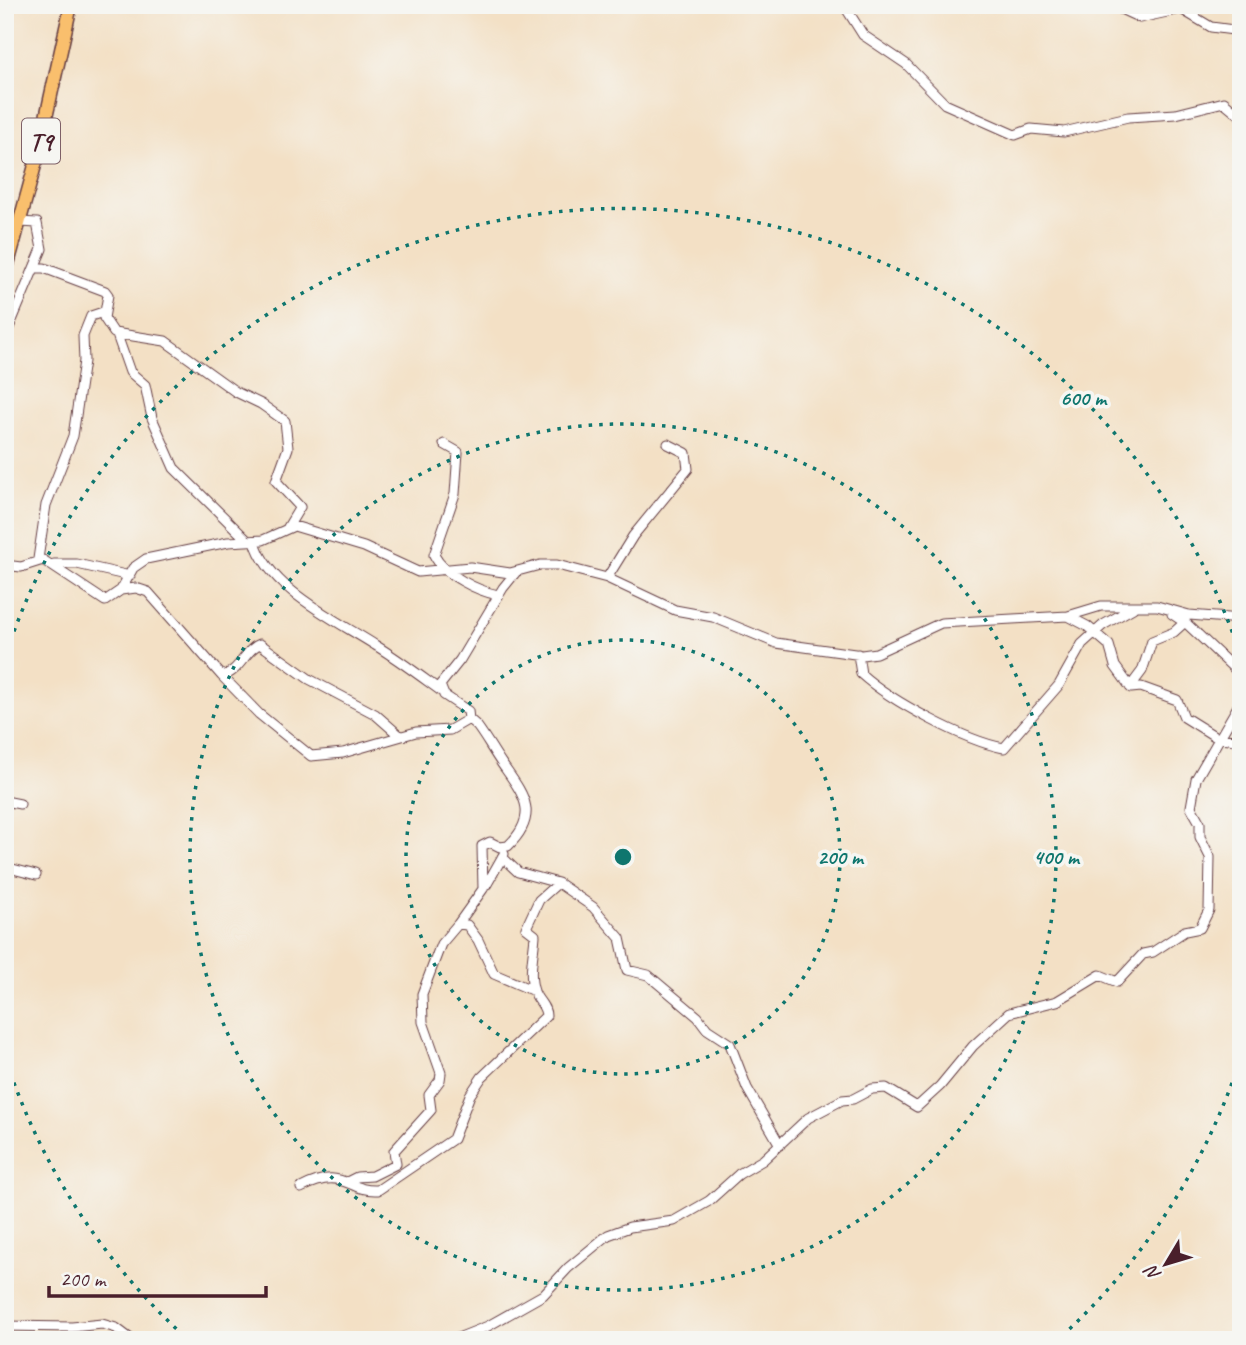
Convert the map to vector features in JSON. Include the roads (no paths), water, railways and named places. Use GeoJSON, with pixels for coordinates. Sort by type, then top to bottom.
{"type":"FeatureCollection","features":[{"type":"Feature","properties":{"kind":"highway","name":"T9"},"geometry":{"type":"LineString","coordinates":[[5,275],[71,5]]}},
{"type":"Feature","properties":{"kind":"street"},"geometry":{"type":"LineString","coordinates":[[844,5],[863,35],[906,64],[945,104],[1015,135],[1031,129],[1064,132],[1128,117],[1176,114],[1224,102],[1241,116]]}},
{"type":"Feature","properties":{"kind":"street"},"geometry":{"type":"LineString","coordinates":[[1112,5],[1140,18],[1181,9],[1211,27],[1241,31]]}},
{"type":"Feature","properties":{"kind":"street"},"geometry":{"type":"LineString","coordinates":[[5,337],[42,249],[40,230],[34,222],[20,222]]}},
{"type":"Feature","properties":{"kind":"street"},"geometry":{"type":"LineString","coordinates":[[36,268],[44,268],[105,291],[108,295],[103,312],[109,327],[117,335],[130,372],[145,385],[152,418],[174,468],[252,541],[269,567],[312,608],[379,648],[465,708],[469,719],[485,736],[526,801],[525,822],[467,904],[463,924],[441,944],[422,994],[423,1022],[441,1073],[438,1083],[429,1095],[431,1110],[394,1151],[396,1164],[372,1176],[357,1177],[349,1181]]}},
{"type":"Feature","properties":{"kind":"street"},"geometry":{"type":"LineString","coordinates":[[38,559],[46,505],[73,436],[84,360],[84,329],[91,316],[103,312]]}},
{"type":"Feature","properties":{"kind":"street"},"geometry":{"type":"LineString","coordinates":[[117,335],[165,341],[240,395],[266,407],[286,423],[288,448],[276,481],[300,507],[289,527]]}},
{"type":"Feature","properties":{"kind":"street"},"geometry":{"type":"LineString","coordinates":[[444,444],[458,452],[455,494],[446,529],[435,550],[436,559],[476,588],[498,595]]}},
{"type":"Feature","properties":{"kind":"street"},"geometry":{"type":"LineString","coordinates":[[607,578],[633,536],[688,469],[686,453],[668,444]]}},
{"type":"Feature","properties":{"kind":"street"},"geometry":{"type":"LineString","coordinates":[[54,564],[101,601],[110,600],[121,590],[139,563],[156,555],[252,541],[272,537],[289,527],[301,527],[349,541],[414,571],[470,567],[516,572],[549,564],[607,578],[675,610],[713,617],[776,643],[858,654],[876,653],[941,623],[1068,616],[1097,607],[1156,606],[1185,618],[1241,619]]}},
{"type":"Feature","properties":{"kind":"street"},"geometry":{"type":"LineString","coordinates":[[5,565],[20,567],[38,559],[54,564],[77,564],[130,576]]}},
{"type":"Feature","properties":{"kind":"street"},"geometry":{"type":"LineString","coordinates":[[441,691],[440,685],[460,660],[498,595],[516,572]]}},
{"type":"Feature","properties":{"kind":"street"},"geometry":{"type":"LineString","coordinates":[[121,590],[136,588],[148,592],[259,714],[311,756],[343,753],[400,736],[450,730],[469,719]]}},
{"type":"Feature","properties":{"kind":"street"},"geometry":{"type":"LineString","coordinates":[[858,654],[861,674],[895,700],[924,717],[1003,748],[1010,744],[1059,685],[1079,647],[1094,633],[1133,608]]}},
{"type":"Feature","properties":{"kind":"street"},"geometry":{"type":"LineString","coordinates":[[1068,616],[1111,648],[1112,660],[1130,687]]}},
{"type":"Feature","properties":{"kind":"street"},"geometry":{"type":"LineString","coordinates":[[1185,618],[1241,675]]}},
{"type":"Feature","properties":{"kind":"street"},"geometry":{"type":"LineString","coordinates":[[1130,687],[1142,671],[1152,641],[1174,632],[1185,618]]}},
{"type":"Feature","properties":{"kind":"street"},"geometry":{"type":"LineString","coordinates":[[222,676],[230,673],[260,644],[309,679],[375,714],[400,736]]}},
{"type":"Feature","properties":{"kind":"street"},"geometry":{"type":"LineString","coordinates":[[1130,687],[1141,687],[1177,701],[1184,717],[1216,737],[1241,741]]}},
{"type":"Feature","properties":{"kind":"street"},"geometry":{"type":"LineString","coordinates":[[453,1340],[503,1319],[543,1295],[608,1235],[630,1227],[679,1219],[713,1198],[814,1114],[872,1089],[890,1088],[917,1107],[938,1088],[973,1046],[1009,1013],[1057,1001],[1100,975],[1117,982],[1143,954],[1157,951],[1185,931],[1200,928],[1209,910],[1210,857],[1200,837],[1201,824],[1191,807],[1196,779],[1241,701]]}},
{"type":"Feature","properties":{"kind":"street"},"geometry":{"type":"LineString","coordinates":[[5,802],[20,804]]}},
{"type":"Feature","properties":{"kind":"street"},"geometry":{"type":"LineString","coordinates":[[483,889],[485,878],[482,846],[490,842],[499,847],[508,846]]}},
{"type":"Feature","properties":{"kind":"street"},"geometry":{"type":"LineString","coordinates":[[502,857],[518,872],[558,883],[593,907],[620,938],[628,971],[648,975],[698,1017],[707,1030],[730,1044],[747,1088],[780,1145]]}},
{"type":"Feature","properties":{"kind":"street"},"geometry":{"type":"LineString","coordinates":[[5,867],[36,875]]}},
{"type":"Feature","properties":{"kind":"street"},"geometry":{"type":"LineString","coordinates":[[466,912],[483,889],[493,869]]}},
{"type":"Feature","properties":{"kind":"street"},"geometry":{"type":"LineString","coordinates":[[301,1188],[329,1178],[349,1181],[367,1190],[387,1187],[453,1139],[465,1108],[482,1077],[543,1021],[546,1010],[534,991],[531,960],[535,935],[526,927],[538,900],[558,883]]}},
{"type":"Feature","properties":{"kind":"street"},"geometry":{"type":"LineString","coordinates":[[463,924],[478,940],[494,974],[534,991]]}},
{"type":"Feature","properties":{"kind":"street"},"geometry":{"type":"LineString","coordinates":[[5,1326],[72,1327],[102,1324],[116,1328],[132,1340]]}}]}
